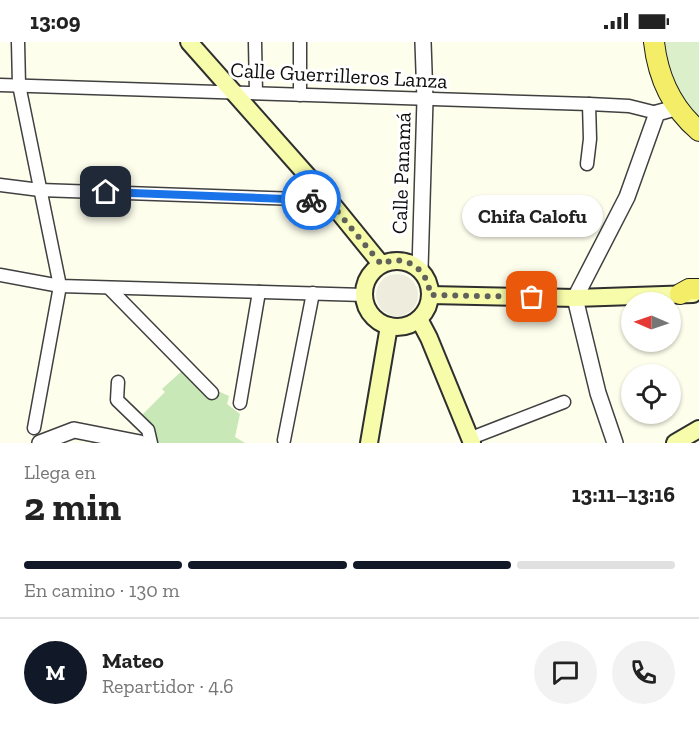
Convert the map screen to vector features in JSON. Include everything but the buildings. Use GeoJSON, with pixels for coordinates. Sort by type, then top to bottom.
{"type":"FeatureCollection","features":[{"type":"Feature","properties":{"kind":"main road"},"geometry":{"type":"LineString","coordinates":[[189,42],[381,264]]}},
{"type":"Feature","properties":{"kind":"main road"},"geometry":{"type":"LineString","coordinates":[[654,42],[666,111],[699,131]]}},
{"type":"Feature","properties":{"kind":"main road"},"geometry":{"type":"LineString","coordinates":[[391,260],[403,261],[420,269],[427,279],[430,295],[427,309],[418,319],[405,326],[389,326],[372,316],[363,295],[368,276],[381,264],[391,260]]}},
{"type":"Feature","properties":{"kind":"main road"},"geometry":{"type":"LineString","coordinates":[[430,295],[575,298],[693,292]]}},
{"type":"Feature","properties":{"kind":"main road"},"geometry":{"type":"LineString","coordinates":[[418,319],[429,338],[472,441]]}},
{"type":"Feature","properties":{"kind":"main road"},"geometry":{"type":"LineString","coordinates":[[369,443],[389,326]]}},
{"type":"Feature","properties":{"kind":"main road"},"geometry":{"type":"LineString","coordinates":[[675,443],[699,429]]}},
{"type":"Feature","properties":{"kind":"street"},"geometry":{"type":"LineString","coordinates":[[18,42],[19,85],[60,286],[34,428]]}},
{"type":"Feature","properties":{"kind":"street"},"geometry":{"type":"LineString","coordinates":[[255,42],[256,93]]}},
{"type":"Feature","properties":{"kind":"street"},"geometry":{"type":"LineString","coordinates":[[300,42],[300,95]]}},
{"type":"Feature","properties":{"kind":"street","name":"Calle Panamá"},"geometry":{"type":"LineString","coordinates":[[420,269],[425,100],[423,42]]}},
{"type":"Feature","properties":{"kind":"street","name":"Calle Guerrilleros Lanza"},"geometry":{"type":"LineString","coordinates":[[0,85],[589,104],[666,111]]}},
{"type":"Feature","properties":{"kind":"street"},"geometry":{"type":"LineString","coordinates":[[587,164],[590,139],[589,104]]}},
{"type":"Feature","properties":{"kind":"street"},"geometry":{"type":"LineString","coordinates":[[615,443],[598,393],[575,308],[575,298],[627,196],[666,111]]}},
{"type":"Feature","properties":{"kind":"street"},"geometry":{"type":"LineString","coordinates":[[0,185],[40,190],[328,200]]}},
{"type":"Feature","properties":{"kind":"street"},"geometry":{"type":"LineString","coordinates":[[0,275],[60,286],[363,295]]}},
{"type":"Feature","properties":{"kind":"street"},"geometry":{"type":"LineString","coordinates":[[109,288],[212,393]]}},
{"type":"Feature","properties":{"kind":"street"},"geometry":{"type":"LineString","coordinates":[[240,403],[259,292]]}},
{"type":"Feature","properties":{"kind":"street"},"geometry":{"type":"LineString","coordinates":[[284,440],[313,293]]}},
{"type":"Feature","properties":{"kind":"street"},"geometry":{"type":"LineString","coordinates":[[118,382],[117,400],[148,430],[151,443]]}},
{"type":"Feature","properties":{"kind":"street"},"geometry":{"type":"LineString","coordinates":[[472,441],[564,402]]}},
{"type":"Feature","properties":{"kind":"street"},"geometry":{"type":"LineString","coordinates":[[40,443],[74,430],[140,443]]}},
{"type":"Feature","properties":{"kind":"green space"},"geometry":{"type":"Polygon","coordinates":[[[665,42],[699,42],[699,121],[671,79],[665,42]]]}},
{"type":"Feature","properties":{"kind":"green space"},"geometry":{"type":"Polygon","coordinates":[[[183,370],[210,399],[220,392],[229,396],[227,404],[240,414],[235,437],[245,443],[156,443],[154,428],[142,415],[165,392],[162,389],[183,370]]]}},
{"type":"Feature","properties":{"kind":"shaded area"},"geometry":{"type":"Polygon","coordinates":[[[397,274],[412,280],[418,295],[412,310],[397,316],[382,310],[376,295],[382,280],[397,274]]]}},
{"type":"Feature","properties":{"kind":"way so far"},"geometry":{"type":"LineString","coordinates":[[311,200],[328,200],[381,264],[397,260],[415,265],[427,279],[430,295],[532,297]]}},
{"type":"Feature","properties":{"kind":"place","name":"Chifa Calofu"},"geometry":{"type":"Point","coordinates":[532,297]}},
{"type":"Feature","properties":{"kind":"route"},"geometry":{"type":"LineString","coordinates":[[106,192],[311,200]]}}]}
